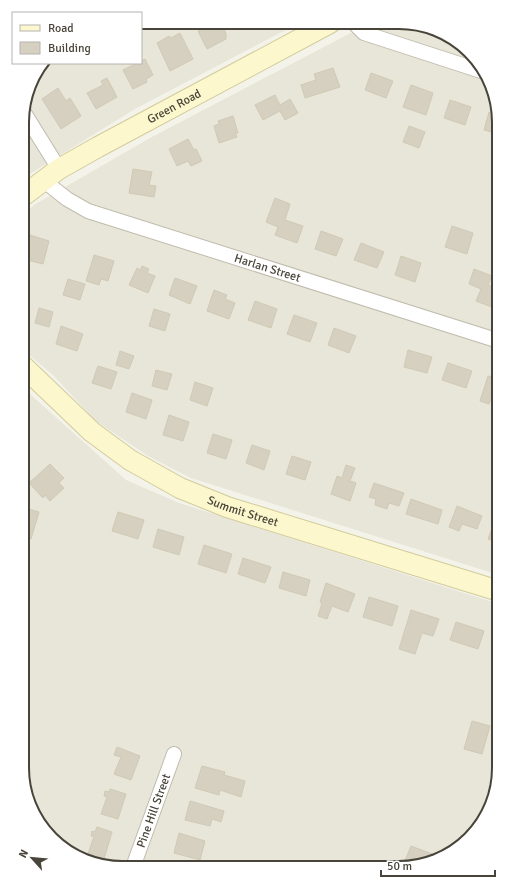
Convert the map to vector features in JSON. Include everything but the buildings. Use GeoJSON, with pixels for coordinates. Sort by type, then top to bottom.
{"type":"FeatureCollection","features":[{"type":"Feature","properties":{"kind":"street","name":"Green Road"},"geometry":{"type":"LineString","coordinates":[[29,191],[59,169],[98,146],[306,29]]}},
{"type":"Feature","properties":{"kind":"street"},"geometry":{"type":"LineString","coordinates":[[359,29],[364,34],[475,69]]}},
{"type":"Feature","properties":{"kind":"street"},"geometry":{"type":"LineString","coordinates":[[29,121],[59,169]]}},
{"type":"Feature","properties":{"kind":"street","name":"Harlan Street"},"geometry":{"type":"LineString","coordinates":[[43,180],[67,199],[88,211],[492,339]]}},
{"type":"Feature","properties":{"kind":"street","name":"Summit Street"},"geometry":{"type":"LineString","coordinates":[[29,373],[92,432],[130,460],[180,488],[227,506],[492,589]]}},
{"type":"Feature","properties":{"kind":"street","name":"Pine Hill Street"},"geometry":{"type":"LineString","coordinates":[[135,861],[174,754]]}},
{"type":"Feature","properties":{"kind":"shaded area"},"geometry":{"type":"Polygon","coordinates":[[[142,29],[288,29],[135,109],[29,174],[29,122],[32,98],[41,75],[49,64],[142,64],[142,29]]]}},
{"type":"Feature","properties":{"kind":"shaded area"},"geometry":{"type":"Polygon","coordinates":[[[358,29],[405,29],[429,34],[451,45],[469,61],[476,70],[487,92],[492,122],[492,573],[191,478],[148,456],[96,421],[52,374],[29,355],[29,210],[34,205],[150,138],[358,29]]]}},
{"type":"Feature","properties":{"kind":"shaded area"},"geometry":{"type":"Polygon","coordinates":[[[29,393],[126,480],[179,503],[492,602],[492,774],[489,792],[480,815],[465,834],[456,842],[423,858],[399,861],[122,861],[98,858],[75,849],[65,842],[52,829],[45,820],[34,798],[29,774],[29,393]]]}}]}
